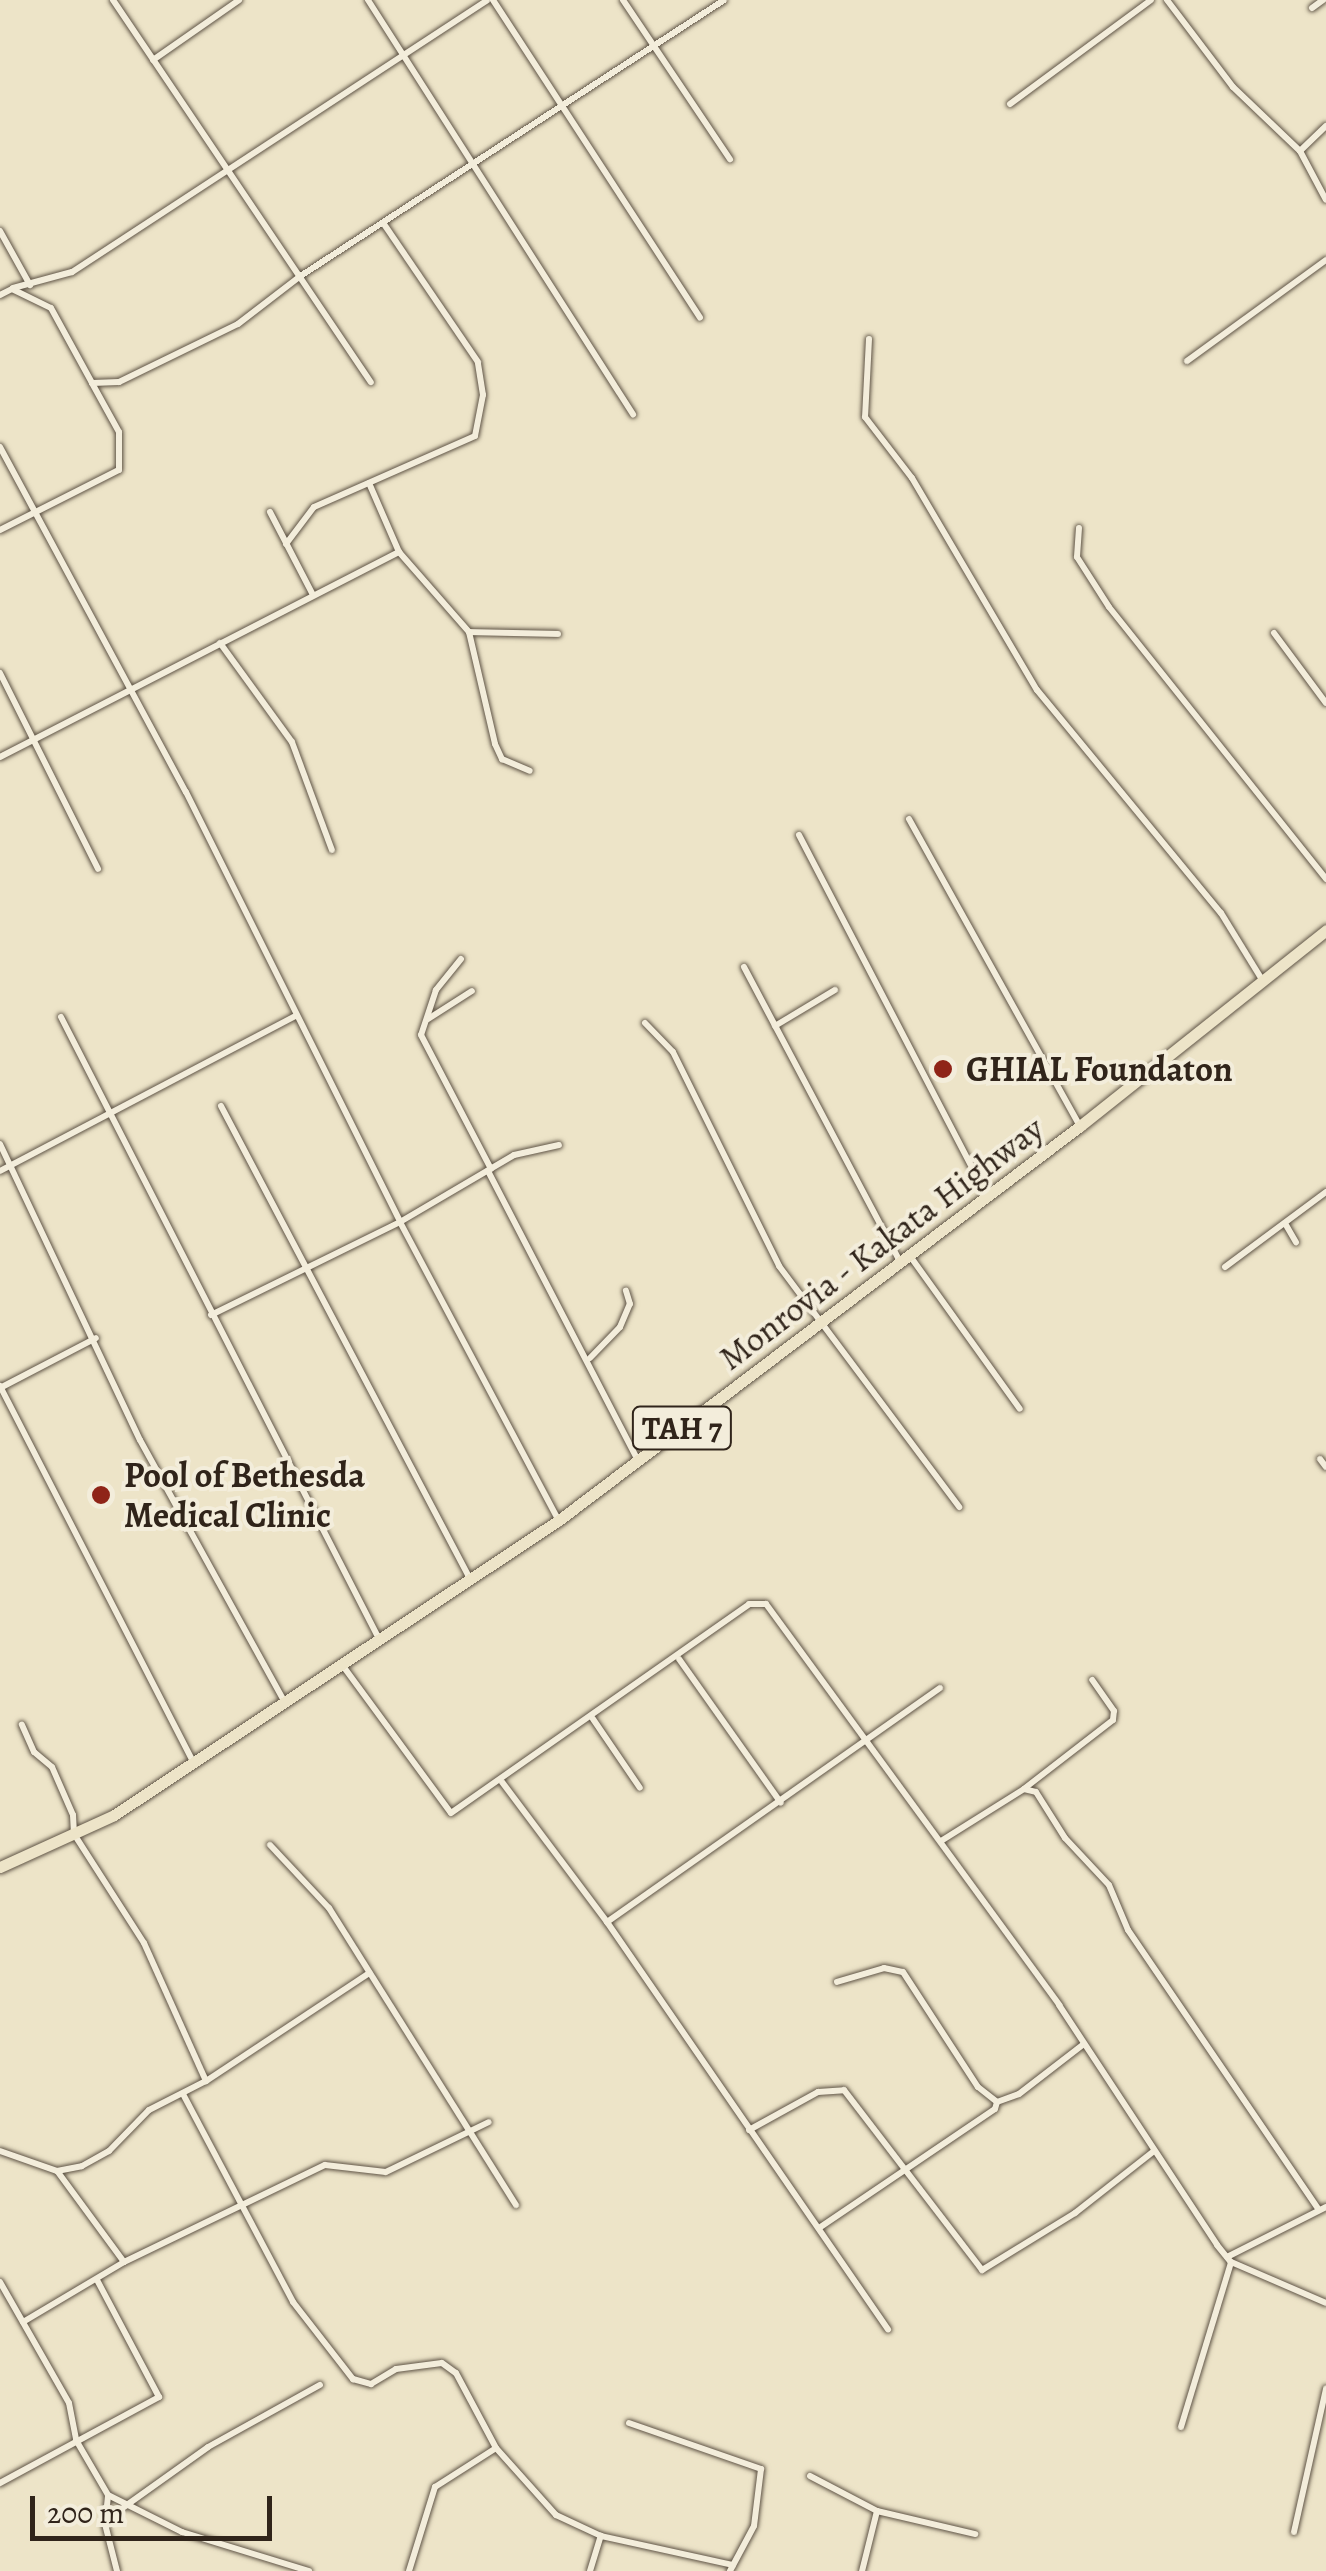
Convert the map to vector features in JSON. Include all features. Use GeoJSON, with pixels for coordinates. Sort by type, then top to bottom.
{"type":"FeatureCollection","features":[{"type":"Feature","properties":{"kind":"highway","name":"Monrovia - Kakata Highway"},"geometry":{"type":"LineString","coordinates":[[0,1867],[74,1834],[195,1764],[343,1666],[468,1575],[558,1520],[1080,1126],[1326,930]]}},
{"type":"Feature","properties":{"kind":"street"},"geometry":{"type":"LineString","coordinates":[[114,0],[370,382]]}},
{"type":"Feature","properties":{"kind":"street"},"geometry":{"type":"LineString","coordinates":[[153,60],[239,0]]}},
{"type":"Feature","properties":{"kind":"street"},"geometry":{"type":"LineString","coordinates":[[368,0],[475,164],[518,243],[633,414]]}},
{"type":"Feature","properties":{"kind":"street"},"geometry":{"type":"LineString","coordinates":[[0,295],[72,272],[226,168],[490,0],[700,317]]}},
{"type":"Feature","properties":{"kind":"street"},"geometry":{"type":"LineString","coordinates":[[622,0],[730,159]]}},
{"type":"Feature","properties":{"kind":"street"},"geometry":{"type":"LineString","coordinates":[[92,383],[119,382],[238,324],[300,277],[724,0]]}},
{"type":"Feature","properties":{"kind":"street"},"geometry":{"type":"LineString","coordinates":[[1010,104],[1151,0]]}},
{"type":"Feature","properties":{"kind":"street"},"geometry":{"type":"LineString","coordinates":[[1167,0],[1233,87],[1300,151],[1326,200]]}},
{"type":"Feature","properties":{"kind":"street"},"geometry":{"type":"LineString","coordinates":[[1312,8],[1323,0]]}},
{"type":"Feature","properties":{"kind":"street"},"geometry":{"type":"LineString","coordinates":[[1300,151],[1326,126]]}},
{"type":"Feature","properties":{"kind":"street"},"geometry":{"type":"LineString","coordinates":[[286,544],[314,507],[475,436],[483,395],[478,362],[384,224]]}},
{"type":"Feature","properties":{"kind":"street"},"geometry":{"type":"LineString","coordinates":[[0,231],[30,284]]}},
{"type":"Feature","properties":{"kind":"street"},"geometry":{"type":"LineString","coordinates":[[1187,361],[1326,260]]}},
{"type":"Feature","properties":{"kind":"street"},"geometry":{"type":"LineString","coordinates":[[0,530],[119,470],[118,432],[51,308],[12,289]]}},
{"type":"Feature","properties":{"kind":"street"},"geometry":{"type":"LineString","coordinates":[[869,339],[865,418],[912,478],[1038,690],[1221,914],[1261,978]]}},
{"type":"Feature","properties":{"kind":"street"},"geometry":{"type":"LineString","coordinates":[[0,448],[130,687],[400,1222],[558,1520]]}},
{"type":"Feature","properties":{"kind":"street"},"geometry":{"type":"LineString","coordinates":[[369,483],[398,552],[469,632],[495,744],[502,758],[530,770]]}},
{"type":"Feature","properties":{"kind":"street"},"geometry":{"type":"LineString","coordinates":[[270,512],[312,595]]}},
{"type":"Feature","properties":{"kind":"street"},"geometry":{"type":"LineString","coordinates":[[1078,528],[1076,557],[1109,607],[1326,879]]}},
{"type":"Feature","properties":{"kind":"street"},"geometry":{"type":"LineString","coordinates":[[0,757],[398,552]]}},
{"type":"Feature","properties":{"kind":"street"},"geometry":{"type":"LineString","coordinates":[[469,632],[558,634]]}},
{"type":"Feature","properties":{"kind":"street"},"geometry":{"type":"LineString","coordinates":[[1274,633],[1326,703]]}},
{"type":"Feature","properties":{"kind":"street"},"geometry":{"type":"LineString","coordinates":[[220,643],[292,742],[332,850]]}},
{"type":"Feature","properties":{"kind":"street"},"geometry":{"type":"LineString","coordinates":[[0,673],[98,869]]}},
{"type":"Feature","properties":{"kind":"street"},"geometry":{"type":"LineString","coordinates":[[908,818],[1080,1126]]}},
{"type":"Feature","properties":{"kind":"street"},"geometry":{"type":"LineString","coordinates":[[799,834],[988,1196]]}},
{"type":"Feature","properties":{"kind":"street"},"geometry":{"type":"LineString","coordinates":[[461,958],[436,990],[422,1035],[426,1050],[451,1086],[490,1170],[590,1358],[638,1461]]}},
{"type":"Feature","properties":{"kind":"street"},"geometry":{"type":"LineString","coordinates":[[744,967],[858,1192],[1020,1409]]}},
{"type":"Feature","properties":{"kind":"street"},"geometry":{"type":"LineString","coordinates":[[775,1026],[836,990]]}},
{"type":"Feature","properties":{"kind":"street"},"geometry":{"type":"LineString","coordinates":[[428,1019],[472,991]]}},
{"type":"Feature","properties":{"kind":"street"},"geometry":{"type":"LineString","coordinates":[[0,1172],[295,1016]]}},
{"type":"Feature","properties":{"kind":"street"},"geometry":{"type":"LineString","coordinates":[[61,1017],[106,1114],[378,1637]]}},
{"type":"Feature","properties":{"kind":"street"},"geometry":{"type":"LineString","coordinates":[[646,1023],[673,1052],[779,1266],[959,1506]]}},
{"type":"Feature","properties":{"kind":"street"},"geometry":{"type":"LineString","coordinates":[[221,1106],[302,1267],[468,1575]]}},
{"type":"Feature","properties":{"kind":"street"},"geometry":{"type":"LineString","coordinates":[[0,1144],[96,1338],[140,1440],[286,1703]]}},
{"type":"Feature","properties":{"kind":"street"},"geometry":{"type":"LineString","coordinates":[[211,1315],[400,1222],[514,1155],[559,1145]]}},
{"type":"Feature","properties":{"kind":"street"},"geometry":{"type":"LineString","coordinates":[[1226,1268],[1326,1192]]}},
{"type":"Feature","properties":{"kind":"street"},"geometry":{"type":"LineString","coordinates":[[1286,1224],[1296,1242]]}},
{"type":"Feature","properties":{"kind":"street"},"geometry":{"type":"LineString","coordinates":[[590,1358],[620,1326],[630,1304],[626,1290]]}},
{"type":"Feature","properties":{"kind":"street"},"geometry":{"type":"LineString","coordinates":[[96,1338],[0,1387],[195,1764]]}},
{"type":"Feature","properties":{"kind":"street"},"geometry":{"type":"LineString","coordinates":[[1320,1459],[1326,1468]]}},
{"type":"Feature","properties":{"kind":"street"},"geometry":{"type":"LineString","coordinates":[[343,1666],[448,1813],[502,1782],[679,1659],[750,1604],[766,1604],[941,1841],[1229,2260],[1326,2303]]}},
{"type":"Feature","properties":{"kind":"street"},"geometry":{"type":"LineString","coordinates":[[679,1659],[781,1803]]}},
{"type":"Feature","properties":{"kind":"street"},"geometry":{"type":"LineString","coordinates":[[941,1841],[1024,1789],[1113,1720],[1092,1680]]}},
{"type":"Feature","properties":{"kind":"street"},"geometry":{"type":"LineString","coordinates":[[608,1922],[940,1688]]}},
{"type":"Feature","properties":{"kind":"street"},"geometry":{"type":"LineString","coordinates":[[593,1719],[640,1788]]}},
{"type":"Feature","properties":{"kind":"street"},"geometry":{"type":"LineString","coordinates":[[22,1724],[34,1752],[52,1767],[73,1815],[74,1834],[144,1943],[206,2081]]}},
{"type":"Feature","properties":{"kind":"street"},"geometry":{"type":"LineString","coordinates":[[502,1782],[608,1922],[888,2329]]}},
{"type":"Feature","properties":{"kind":"street"},"geometry":{"type":"LineString","coordinates":[[1024,1789],[1045,1802],[1066,1838],[1109,1885],[1128,1930],[1322,2208],[1229,2260],[1182,2427]]}},
{"type":"Feature","properties":{"kind":"street"},"geometry":{"type":"LineString","coordinates":[[270,1845],[313,1886],[516,2205]]}},
{"type":"Feature","properties":{"kind":"street"},"geometry":{"type":"LineString","coordinates":[[837,1982],[884,1968],[904,1972],[978,2087],[997,2102]]}},
{"type":"Feature","properties":{"kind":"street"},"geometry":{"type":"LineString","coordinates":[[57,2172],[98,2160],[149,2110],[206,2081],[369,1973]]}},
{"type":"Feature","properties":{"kind":"street"},"geometry":{"type":"LineString","coordinates":[[997,2102],[1018,2094],[1084,2044]]}},
{"type":"Feature","properties":{"kind":"street"},"geometry":{"type":"LineString","coordinates":[[748,2130],[835,2088],[857,2104],[982,2270],[1075,2213],[1154,2151]]}},
{"type":"Feature","properties":{"kind":"street"},"geometry":{"type":"LineString","coordinates":[[183,2094],[238,2202],[320,2345],[352,2379],[371,2384],[396,2369],[442,2363],[456,2372],[496,2448],[556,2515],[601,2536],[732,2568],[754,2526],[760,2469],[629,2423]]}},
{"type":"Feature","properties":{"kind":"street"},"geometry":{"type":"LineString","coordinates":[[819,2228],[995,2109],[997,2102]]}},
{"type":"Feature","properties":{"kind":"street"},"geometry":{"type":"LineString","coordinates":[[22,2322],[238,2202],[326,2166],[401,2168],[465,2128],[489,2122]]}},
{"type":"Feature","properties":{"kind":"street"},"geometry":{"type":"LineString","coordinates":[[0,2151],[57,2172],[124,2262]]}},
{"type":"Feature","properties":{"kind":"street"},"geometry":{"type":"LineString","coordinates":[[0,2483],[160,2394],[97,2280]]}},
{"type":"Feature","properties":{"kind":"street"},"geometry":{"type":"LineString","coordinates":[[0,2282],[70,2403],[76,2440],[108,2494],[123,2508],[286,2569],[309,2571]]}},
{"type":"Feature","properties":{"kind":"street"},"geometry":{"type":"LineString","coordinates":[[123,2508],[208,2447],[320,2385]]}},
{"type":"Feature","properties":{"kind":"street"},"geometry":{"type":"LineString","coordinates":[[1294,2532],[1326,2389]]}},
{"type":"Feature","properties":{"kind":"street"},"geometry":{"type":"LineString","coordinates":[[409,2571],[435,2487],[496,2448]]}},
{"type":"Feature","properties":{"kind":"street"},"geometry":{"type":"LineString","coordinates":[[810,2476],[877,2511],[975,2534]]}},
{"type":"Feature","properties":{"kind":"street"},"geometry":{"type":"LineString","coordinates":[[108,2494],[105,2524],[117,2571]]}},
{"type":"Feature","properties":{"kind":"street"},"geometry":{"type":"LineString","coordinates":[[862,2571],[877,2511]]}},
{"type":"Feature","properties":{"kind":"street"},"geometry":{"type":"LineString","coordinates":[[590,2571],[601,2536]]}},
{"type":"Feature","properties":{"kind":"place","name":"GHIAL Foundaton"},"geometry":{"type":"Point","coordinates":[943,1069]}},
{"type":"Feature","properties":{"kind":"place","name":"Pool of Bethesda Medical Clinic"},"geometry":{"type":"Point","coordinates":[101,1495]}}]}
